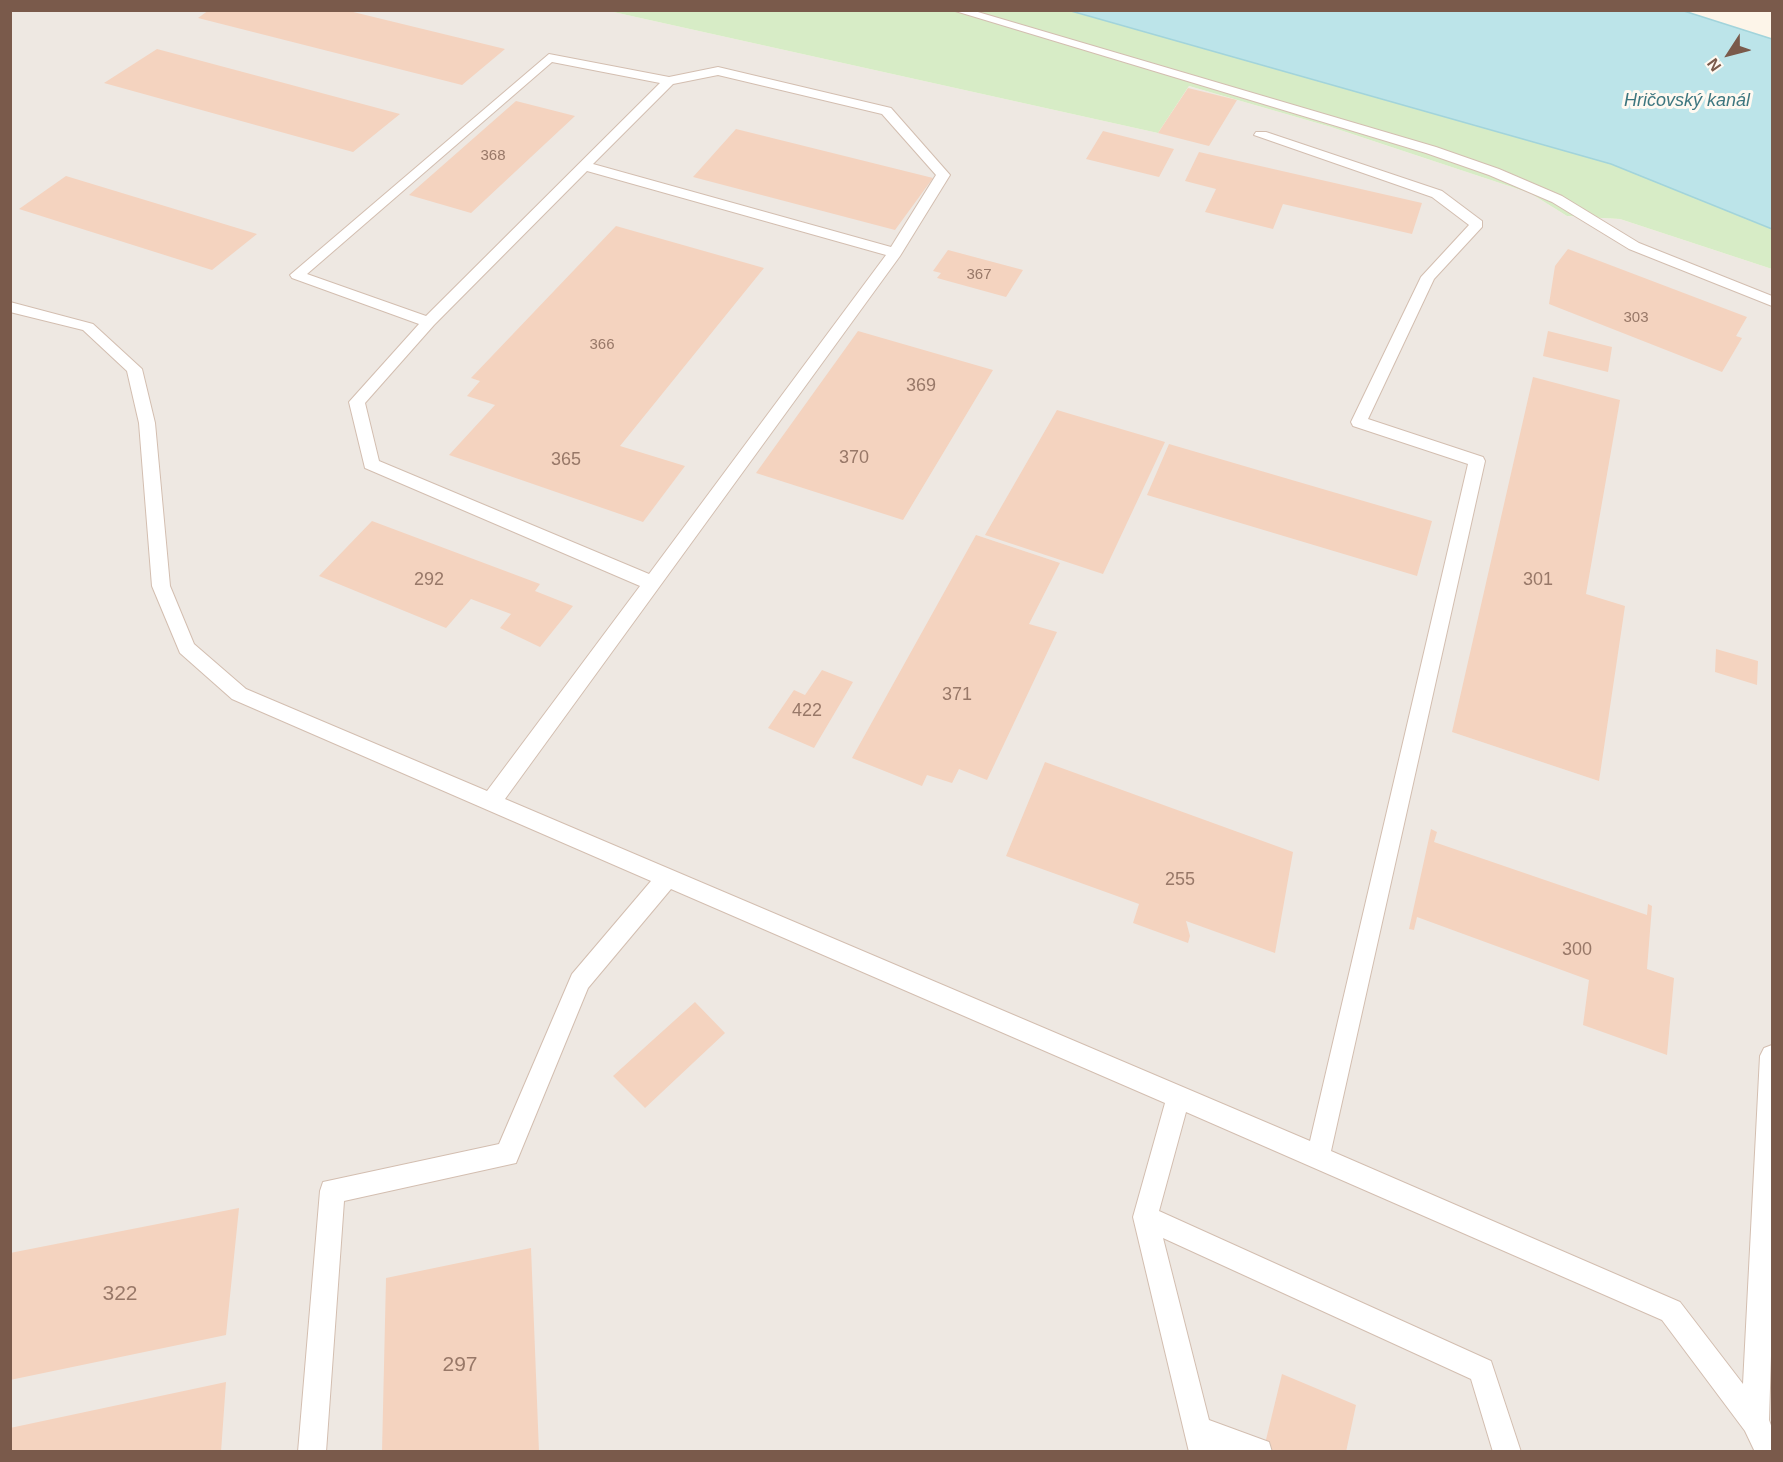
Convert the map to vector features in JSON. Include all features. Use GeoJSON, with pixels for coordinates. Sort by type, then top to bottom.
{"type":"FeatureCollection","features":[{"type":"Feature","properties":{"kind":"lane"},"geometry":{"type":"LineString","coordinates":[[957,10],[1431,150],[1494,172],[1557,199],[1634,246],[1773,301]]}},
{"type":"Feature","properties":{"kind":"lane"},"geometry":{"type":"LineString","coordinates":[[429,322],[297,275],[549,58],[669,81],[718,71],[886,111],[943,175],[895,253],[490,802]]}},
{"type":"Feature","properties":{"kind":"lane"},"geometry":{"type":"LineString","coordinates":[[652,583],[371,464],[357,402],[429,322],[669,81]]}},
{"type":"Feature","properties":{"kind":"lane"},"geometry":{"type":"LineString","coordinates":[[1261,135],[1437,194],[1478,224],[1428,277],[1359,422],[1477,461],[1318,1157]]}},
{"type":"Feature","properties":{"kind":"lane"},"geometry":{"type":"LineString","coordinates":[[584,166],[895,253]]}},
{"type":"Feature","properties":{"kind":"lane"},"geometry":{"type":"LineString","coordinates":[[10,307],[88,327],[134,369],[147,423],[160,586],[187,648],[238,694],[1179,1097],[1671,1311],[1755,1421],[1770,1452]]}},
{"type":"Feature","properties":{"kind":"lane"},"geometry":{"type":"LineString","coordinates":[[312,1452],[332,1191],[507,1154],[580,981],[668,878]]}},
{"type":"Feature","properties":{"kind":"lane"},"geometry":{"type":"LineString","coordinates":[[1755,1421],[1773,1056]]}},
{"type":"Feature","properties":{"kind":"lane"},"geometry":{"type":"LineString","coordinates":[[1179,1097],[1145,1217],[1201,1441],[1259,1452]]}},
{"type":"Feature","properties":{"kind":"lane"},"geometry":{"type":"LineString","coordinates":[[1145,1217],[1482,1370],[1507,1452]]}},
{"type":"Feature","properties":{"kind":"shaded area"},"geometry":{"type":"Polygon","coordinates":[[[10,11],[609,11],[1158,133],[1189,86],[1331,127],[1530,193],[1567,216],[1620,219],[1772,269],[1772,1451],[11,1451],[10,11]]]}},
{"type":"Feature","properties":{"kind":"green space"},"geometry":{"type":"Polygon","coordinates":[[[609,11],[1071,11],[1611,164],[1772,229],[1772,269],[1620,219],[1567,216],[1530,193],[1331,127],[1189,86],[1158,133],[609,11]]]}},
{"type":"Feature","properties":{"kind":"water","name":"Hričovský kanál"},"geometry":{"type":"Polygon","coordinates":[[[1071,11],[1684,11],[1772,39],[1772,229],[1611,164],[1071,11]]]}},
{"type":"Feature","properties":{"kind":"building"},"geometry":{"type":"Polygon","coordinates":[[[209,10],[345,10],[505,49],[462,85],[198,18],[209,10]]]}},
{"type":"Feature","properties":{"kind":"building"},"geometry":{"type":"Polygon","coordinates":[[[157,49],[400,114],[353,152],[104,83],[157,49]]]}},
{"type":"Feature","properties":{"kind":"building"},"geometry":{"type":"Polygon","coordinates":[[[1188,88],[1237,100],[1209,146],[1158,133],[1188,88]]]}},
{"type":"Feature","properties":{"kind":"building"},"geometry":{"type":"Polygon","coordinates":[[[516,101],[575,116],[471,213],[409,195],[516,101]]]}},
{"type":"Feature","properties":{"kind":"building"},"geometry":{"type":"Polygon","coordinates":[[[736,129],[933,178],[895,230],[693,177],[736,129]]]}},
{"type":"Feature","properties":{"kind":"building"},"geometry":{"type":"Polygon","coordinates":[[[1103,131],[1174,149],[1159,177],[1086,159],[1103,131]]]}},
{"type":"Feature","properties":{"kind":"building"},"geometry":{"type":"Polygon","coordinates":[[[1199,152],[1422,203],[1412,234],[1283,204],[1273,229],[1205,212],[1216,189],[1185,181],[1199,152]]]}},
{"type":"Feature","properties":{"kind":"building"},"geometry":{"type":"Polygon","coordinates":[[[66,176],[257,234],[212,270],[19,209],[66,176]]]}},
{"type":"Feature","properties":{"kind":"building"},"geometry":{"type":"Polygon","coordinates":[[[616,226],[764,268],[620,446],[685,466],[643,522],[449,455],[495,405],[467,396],[480,381],[471,378],[616,226]]]}},
{"type":"Feature","properties":{"kind":"building"},"geometry":{"type":"Polygon","coordinates":[[[1568,249],[1747,317],[1736,336],[1742,338],[1722,372],[1549,304],[1555,266],[1568,249]]]}},
{"type":"Feature","properties":{"kind":"building"},"geometry":{"type":"Polygon","coordinates":[[[948,250],[1023,270],[1006,297],[937,278],[941,273],[933,271],[948,250]]]}},
{"type":"Feature","properties":{"kind":"building"},"geometry":{"type":"Polygon","coordinates":[[[858,331],[993,370],[903,520],[756,473],[858,331]]]}},
{"type":"Feature","properties":{"kind":"building"},"geometry":{"type":"Polygon","coordinates":[[[1548,331],[1612,347],[1608,372],[1543,356],[1548,331]]]}},
{"type":"Feature","properties":{"kind":"building"},"geometry":{"type":"Polygon","coordinates":[[[1533,377],[1620,400],[1586,594],[1625,606],[1599,781],[1452,732],[1533,377]]]}},
{"type":"Feature","properties":{"kind":"building"},"geometry":{"type":"Polygon","coordinates":[[[1057,410],[1165,442],[1103,574],[985,535],[1057,410]]]}},
{"type":"Feature","properties":{"kind":"building"},"geometry":{"type":"Polygon","coordinates":[[[1169,444],[1432,521],[1417,576],[1147,495],[1169,444]]]}},
{"type":"Feature","properties":{"kind":"building"},"geometry":{"type":"Polygon","coordinates":[[[372,521],[540,584],[535,591],[573,606],[540,647],[500,628],[511,614],[471,599],[446,628],[319,576],[372,521]]]}},
{"type":"Feature","properties":{"kind":"building"},"geometry":{"type":"Polygon","coordinates":[[[976,535],[1060,563],[1029,624],[1057,632],[987,780],[959,769],[952,783],[927,775],[922,786],[852,758],[976,535]]]}},
{"type":"Feature","properties":{"kind":"building"},"geometry":{"type":"Polygon","coordinates":[[[1716,649],[1758,661],[1757,685],[1715,672],[1716,649]]]}},
{"type":"Feature","properties":{"kind":"building"},"geometry":{"type":"Polygon","coordinates":[[[822,670],[853,682],[814,748],[768,728],[794,690],[805,695],[822,670]]]}},
{"type":"Feature","properties":{"kind":"building"},"geometry":{"type":"Polygon","coordinates":[[[1045,762],[1293,852],[1275,953],[1186,921],[1190,936],[1188,943],[1133,923],[1139,904],[1006,856],[1045,762]]]}},
{"type":"Feature","properties":{"kind":"building"},"geometry":{"type":"Polygon","coordinates":[[[1431,829],[1437,832],[1434,842],[1647,915],[1648,904],[1652,906],[1647,969],[1674,978],[1667,1055],[1583,1025],[1589,980],[1417,917],[1414,930],[1409,929],[1431,829]]]}},
{"type":"Feature","properties":{"kind":"building"},"geometry":{"type":"Polygon","coordinates":[[[695,1002],[725,1033],[645,1108],[613,1076],[695,1002]]]}},
{"type":"Feature","properties":{"kind":"building"},"geometry":{"type":"Polygon","coordinates":[[[239,1208],[226,1335],[10,1380],[10,1253],[239,1208]]]}},
{"type":"Feature","properties":{"kind":"building"},"geometry":{"type":"Polygon","coordinates":[[[531,1248],[539,1452],[382,1452],[386,1278],[531,1248]]]}},
{"type":"Feature","properties":{"kind":"building"},"geometry":{"type":"Polygon","coordinates":[[[1282,1374],[1356,1405],[1346,1452],[1263,1452],[1282,1374]]]}},
{"type":"Feature","properties":{"kind":"building"},"geometry":{"type":"Polygon","coordinates":[[[226,1382],[221,1452],[10,1452],[10,1428],[226,1382]]]}}]}
